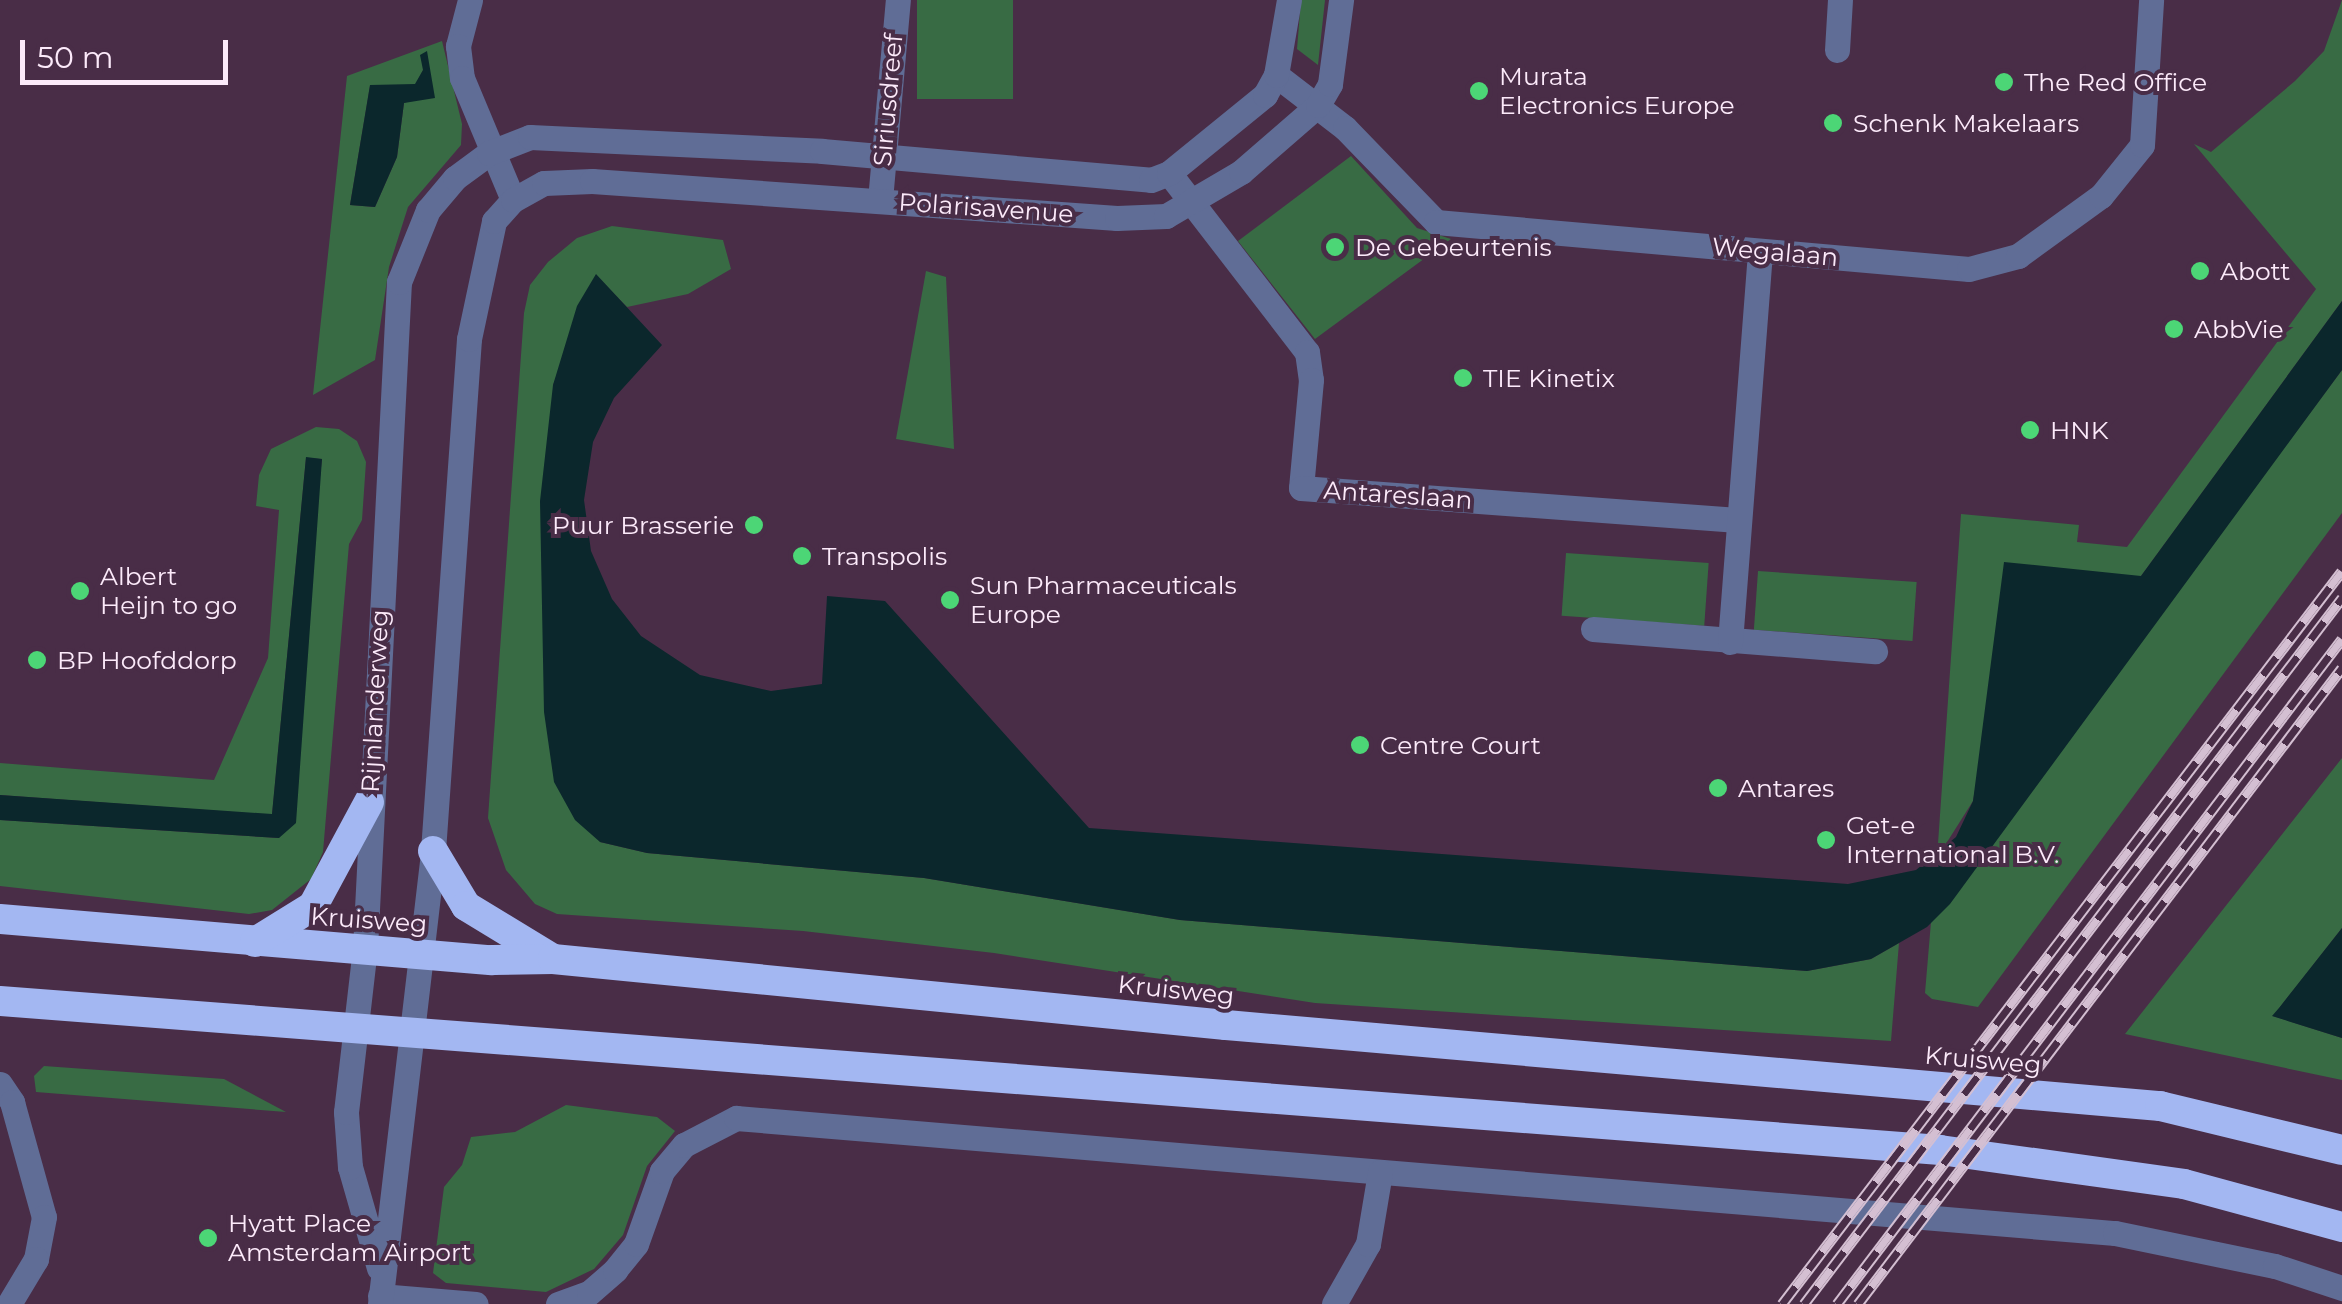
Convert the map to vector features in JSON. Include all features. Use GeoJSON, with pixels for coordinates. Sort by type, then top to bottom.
{"type":"FeatureCollection","features":[{"type":"Feature","properties":{"kind":"highway"},"geometry":{"type":"LineString","coordinates":[[255,942],[313,906],[369,802]]}},
{"type":"Feature","properties":{"kind":"highway"},"geometry":{"type":"LineString","coordinates":[[433,851],[466,906],[553,959]]}},
{"type":"Feature","properties":{"kind":"highway","name":"Kruisweg"},"geometry":{"type":"LineString","coordinates":[[0,919],[255,942],[553,959],[1206,1024],[2160,1106],[2342,1150]]}},
{"type":"Feature","properties":{"kind":"highway"},"geometry":{"type":"LineString","coordinates":[[0,1001],[413,1031],[1288,1105],[1940,1150],[2184,1184],[2342,1227]]}},
{"type":"Feature","properties":{"kind":"street"},"geometry":{"type":"LineString","coordinates":[[470,0],[458,46],[489,152],[513,200],[494,221],[483,248],[468,339],[433,851],[381,1292],[476,1304]]}},
{"type":"Feature","properties":{"kind":"street","name":"Siriusdreef"},"geometry":{"type":"LineString","coordinates":[[880,200],[898,0]]}},
{"type":"Feature","properties":{"kind":"street"},"geometry":{"type":"LineString","coordinates":[[1170,173],[1264,95],[1276,75],[1288,0]]}},
{"type":"Feature","properties":{"kind":"street"},"geometry":{"type":"LineString","coordinates":[[1190,207],[1318,104],[1330,84],[1342,0]]}},
{"type":"Feature","properties":{"kind":"street"},"geometry":{"type":"LineString","coordinates":[[1837,50],[1840,0]]}},
{"type":"Feature","properties":{"kind":"street","name":"Wegalaan"},"geometry":{"type":"LineString","coordinates":[[1276,75],[1318,104],[1436,222],[1969,269],[2018,256],[2101,196],[2142,145],[2151,0]]}},
{"type":"Feature","properties":{"kind":"street","name":"Polarisavenue"},"geometry":{"type":"LineString","coordinates":[[489,152],[530,136],[882,156],[1151,180],[1170,173]]}},
{"type":"Feature","properties":{"kind":"street","name":"Rijnlanderweg"},"geometry":{"type":"LineString","coordinates":[[381,1292],[350,1167],[346,1112],[365,948],[369,802],[399,282],[428,210],[455,178],[489,152]]}},
{"type":"Feature","properties":{"kind":"street","name":"Antareslaan"},"geometry":{"type":"LineString","coordinates":[[1170,173],[1190,207],[1306,352],[1311,380],[1301,488],[1738,520]]}},
{"type":"Feature","properties":{"kind":"street","name":"Polarisavenue"},"geometry":{"type":"LineString","coordinates":[[513,200],[544,183],[592,181],[1117,218],[1190,207]]}},
{"type":"Feature","properties":{"kind":"street"},"geometry":{"type":"LineString","coordinates":[[1730,642],[1760,250]]}},
{"type":"Feature","properties":{"kind":"street"},"geometry":{"type":"LineString","coordinates":[[1593,628],[1875,651]]}},
{"type":"Feature","properties":{"kind":"street"},"geometry":{"type":"LineString","coordinates":[[0,1084],[12,1102],[44,1217],[36,1259],[9,1304]]}},
{"type":"Feature","properties":{"kind":"street"},"geometry":{"type":"LineString","coordinates":[[558,1304],[588,1293],[616,1270],[636,1244],[662,1171],[684,1145],[736,1118],[2115,1233],[2275,1266],[2342,1288]]}},
{"type":"Feature","properties":{"kind":"street"},"geometry":{"type":"LineString","coordinates":[[1334,1304],[1368,1244],[1380,1172]]}},
{"type":"Feature","properties":{"kind":"green space"},"geometry":{"type":"Polygon","coordinates":[[[917,0],[1013,0],[1013,99],[917,99],[917,0]]]}},
{"type":"Feature","properties":{"kind":"green space"},"geometry":{"type":"Polygon","coordinates":[[[1301,0],[1325,0],[1318,65],[1297,49],[1301,0]]]}},
{"type":"Feature","properties":{"kind":"green space"},"geometry":{"type":"Polygon","coordinates":[[[2342,0],[2342,301],[2141,576],[1991,699],[1973,801],[1937,858],[1961,514],[2079,525],[2077,542],[2127,547],[2316,289],[2194,144],[2211,152],[2295,81],[2324,51],[2342,0]]]}},
{"type":"Feature","properties":{"kind":"green space"},"geometry":{"type":"Polygon","coordinates":[[[442,41],[462,124],[461,145],[408,207],[389,267],[375,360],[313,395],[347,76],[442,41]],[[423,70],[416,84],[399,89],[370,86],[350,205],[375,207],[397,157],[404,103],[418,98],[423,70]]]}},
{"type":"Feature","properties":{"kind":"green space"},"geometry":{"type":"Polygon","coordinates":[[[1351,156],[1417,228],[1451,239],[1315,339],[1238,241],[1351,156]]]}},
{"type":"Feature","properties":{"kind":"green space"},"geometry":{"type":"Polygon","coordinates":[[[612,226],[723,240],[731,269],[688,294],[627,307],[596,275],[553,385],[600,842],[647,853],[924,878],[1180,920],[1807,971],[1871,959],[1899,943],[1891,1041],[1315,1003],[994,953],[803,931],[557,914],[535,904],[506,870],[488,818],[524,313],[530,285],[548,262],[577,238],[612,226]]]}},
{"type":"Feature","properties":{"kind":"green space"},"geometry":{"type":"Polygon","coordinates":[[[926,271],[946,277],[954,449],[896,439],[926,271]]]}},
{"type":"Feature","properties":{"kind":"green space"},"geometry":{"type":"Polygon","coordinates":[[[2342,370],[2342,513],[1978,1007],[1932,999],[1925,993],[1931,922],[2342,370]]]}},
{"type":"Feature","properties":{"kind":"green space"},"geometry":{"type":"Polygon","coordinates":[[[316,427],[339,429],[357,441],[366,462],[362,520],[349,544],[323,852],[311,879],[272,910],[249,914],[0,886],[0,820],[279,838],[322,459],[306,458],[272,815],[0,795],[0,763],[214,780],[268,658],[279,510],[256,506],[259,475],[271,449],[316,427]]]}},
{"type":"Feature","properties":{"kind":"green space"},"geometry":{"type":"Polygon","coordinates":[[[1566,553],[1709,563],[1704,626],[1562,616],[1566,553]]]}},
{"type":"Feature","properties":{"kind":"green space"},"geometry":{"type":"Polygon","coordinates":[[[1758,571],[1917,582],[1912,641],[1754,630],[1758,571]]]}},
{"type":"Feature","properties":{"kind":"green space"},"geometry":{"type":"Polygon","coordinates":[[[2342,758],[2342,928],[2273,1016],[2342,1038],[2342,1080],[2125,1034],[2342,758]]]}},
{"type":"Feature","properties":{"kind":"green space"},"geometry":{"type":"Polygon","coordinates":[[[44,1066],[224,1079],[286,1112],[36,1092],[34,1076],[44,1066]]]}},
{"type":"Feature","properties":{"kind":"green space"},"geometry":{"type":"Polygon","coordinates":[[[566,1105],[657,1117],[675,1131],[647,1166],[623,1235],[594,1269],[546,1292],[446,1283],[433,1273],[444,1187],[462,1165],[471,1137],[515,1132],[566,1105]]]}},
{"type":"Feature","properties":{"kind":"shaded area"},"geometry":{"type":"Polygon","coordinates":[[[427,51],[435,98],[404,103],[397,157],[375,207],[350,205],[370,85],[415,84],[423,70],[420,55],[427,51]]]}},
{"type":"Feature","properties":{"kind":"shaded area"},"geometry":{"type":"Polygon","coordinates":[[[596,274],[662,345],[614,398],[593,442],[584,500],[591,551],[612,599],[641,636],[700,675],[771,691],[822,684],[827,596],[885,601],[1089,828],[1848,884],[1916,870],[1956,837],[1973,801],[2004,562],[2141,576],[2342,301],[2342,370],[1950,904],[1927,927],[1871,959],[1807,971],[1180,920],[924,878],[647,853],[600,842],[575,820],[554,782],[544,712],[540,501],[553,385],[577,306],[596,274]]]}},
{"type":"Feature","properties":{"kind":"shaded area"},"geometry":{"type":"Polygon","coordinates":[[[306,457],[322,459],[296,823],[279,838],[0,820],[0,795],[272,814],[306,457]]]}},
{"type":"Feature","properties":{"kind":"shaded area"},"geometry":{"type":"Polygon","coordinates":[[[2342,928],[2342,1038],[2272,1016],[2279,1008],[2342,928]]]}},
{"type":"Feature","properties":{"kind":"railway"},"geometry":{"type":"LineString","coordinates":[[1782,1304],[2342,571]]}},
{"type":"Feature","properties":{"kind":"railway"},"geometry":{"type":"LineString","coordinates":[[1804,1304],[2342,598]]}},
{"type":"Feature","properties":{"kind":"railway"},"geometry":{"type":"LineString","coordinates":[[1837,1304],[2342,639]]}},
{"type":"Feature","properties":{"kind":"railway"},"geometry":{"type":"LineString","coordinates":[[1858,1304],[2342,668]]}},
{"type":"Feature","properties":{"kind":"place","name":"The Red Office"},"geometry":{"type":"Point","coordinates":[2004,82]}},
{"type":"Feature","properties":{"kind":"place","name":"Murata Electronics Europe"},"geometry":{"type":"Point","coordinates":[1479,91]}},
{"type":"Feature","properties":{"kind":"place","name":"Schenk Makelaars"},"geometry":{"type":"Point","coordinates":[1833,123]}},
{"type":"Feature","properties":{"kind":"place","name":"De Gebeurtenis"},"geometry":{"type":"Point","coordinates":[1335,247]}},
{"type":"Feature","properties":{"kind":"place","name":"Abott"},"geometry":{"type":"Point","coordinates":[2200,271]}},
{"type":"Feature","properties":{"kind":"place","name":"AbbVie"},"geometry":{"type":"Point","coordinates":[2174,329]}},
{"type":"Feature","properties":{"kind":"place","name":"TIE Kinetix"},"geometry":{"type":"Point","coordinates":[1463,378]}},
{"type":"Feature","properties":{"kind":"place","name":"HNK"},"geometry":{"type":"Point","coordinates":[2030,430]}},
{"type":"Feature","properties":{"kind":"place","name":"Puur Brasserie"},"geometry":{"type":"Point","coordinates":[754,525]}},
{"type":"Feature","properties":{"kind":"place","name":"Transpolis"},"geometry":{"type":"Point","coordinates":[802,556]}},
{"type":"Feature","properties":{"kind":"place","name":"Albert Heijn to go"},"geometry":{"type":"Point","coordinates":[80,591]}},
{"type":"Feature","properties":{"kind":"place","name":"Sun Pharmaceuticals Europe"},"geometry":{"type":"Point","coordinates":[950,600]}},
{"type":"Feature","properties":{"kind":"place","name":"BP Hoofddorp"},"geometry":{"type":"Point","coordinates":[37,660]}},
{"type":"Feature","properties":{"kind":"place","name":"Centre Court"},"geometry":{"type":"Point","coordinates":[1360,745]}},
{"type":"Feature","properties":{"kind":"place","name":"Antares"},"geometry":{"type":"Point","coordinates":[1718,788]}},
{"type":"Feature","properties":{"kind":"place","name":"Get-e International B.V."},"geometry":{"type":"Point","coordinates":[1826,840]}},
{"type":"Feature","properties":{"kind":"place","name":"Hyatt Place Amsterdam Airport"},"geometry":{"type":"Point","coordinates":[208,1238]}}]}
